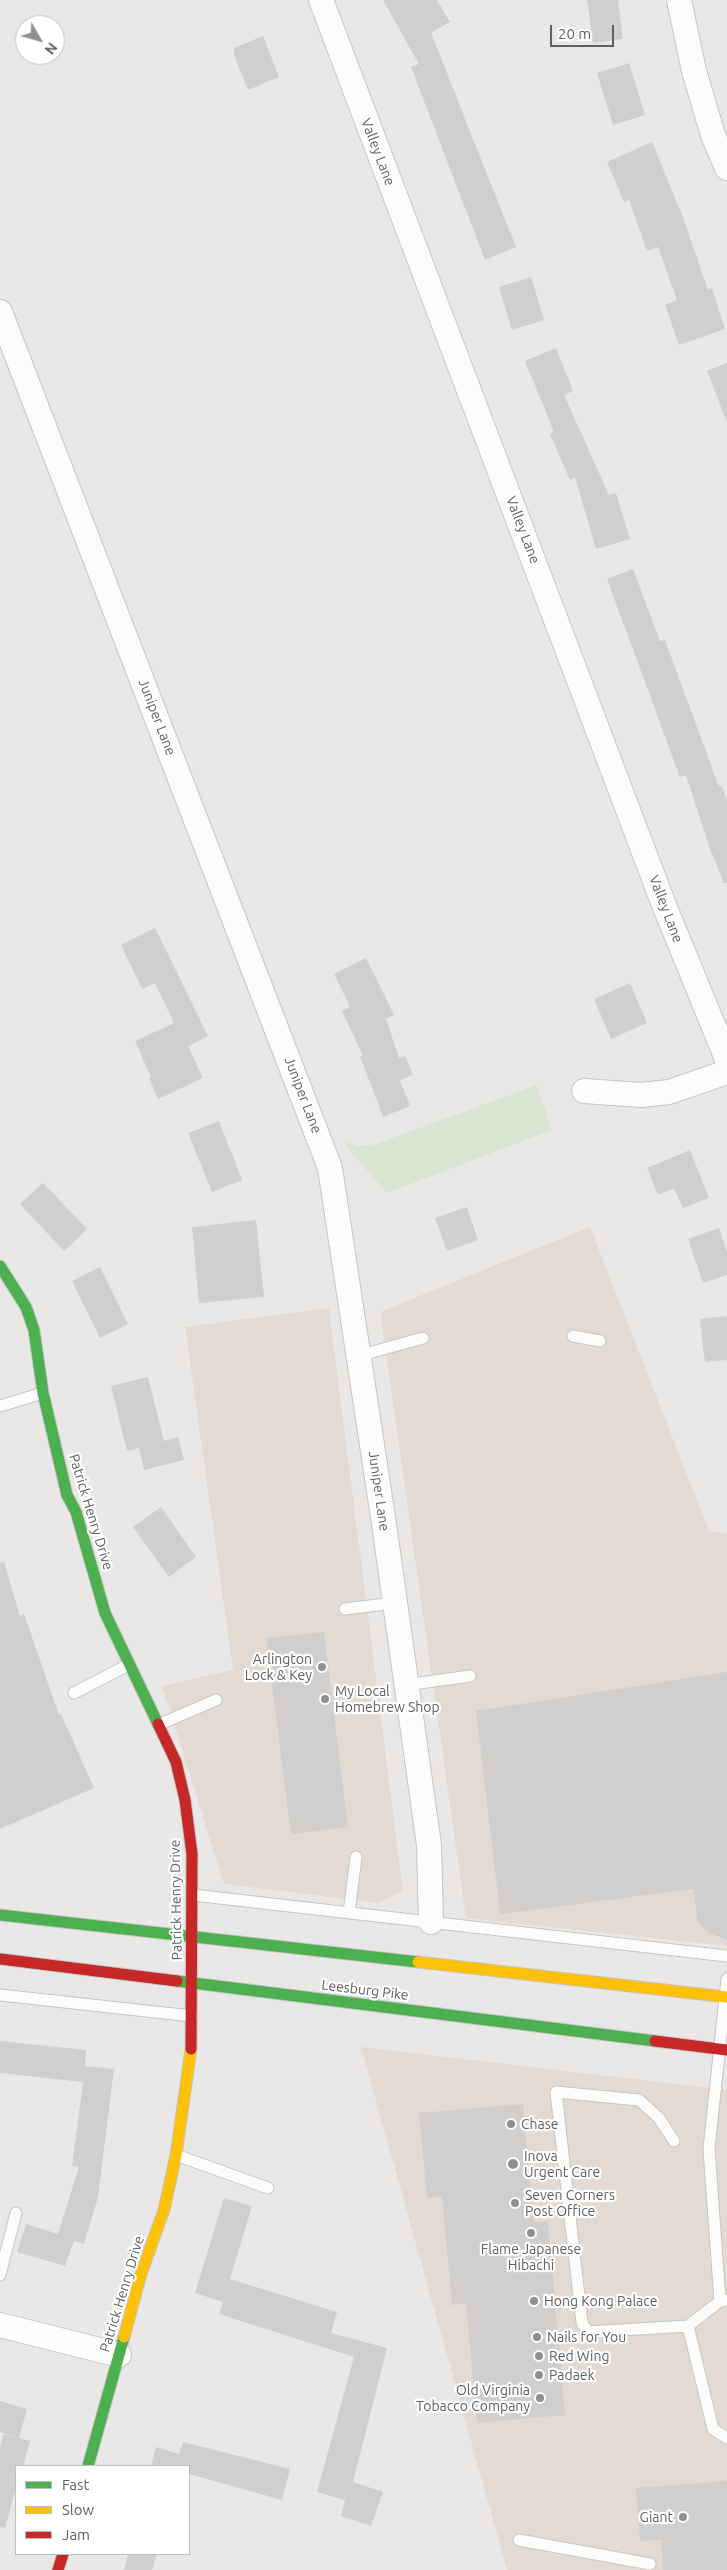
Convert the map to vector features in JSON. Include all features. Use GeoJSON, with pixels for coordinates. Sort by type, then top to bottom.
{"type":"FeatureCollection","features":[{"type":"Feature","properties":{"kind":"main road","name":"Patrick Henry Drive"},"geometry":{"type":"LineString","coordinates":[[0,1266],[26,1307],[34,1330],[43,1393],[67,1495],[76,1512],[105,1613],[128,1665],[176,1762],[185,1800],[192,1854],[191,2053],[176,2155],[164,2210],[141,2274],[88,2465]]}},
{"type":"Feature","properties":{"kind":"main road"},"geometry":{"type":"LineString","coordinates":[[0,1915],[726,1997]]}},
{"type":"Feature","properties":{"kind":"main road","name":"Leesburg Pike"},"geometry":{"type":"LineString","coordinates":[[0,1959],[723,2050]]}},
{"type":"Feature","properties":{"kind":"main road"},"geometry":{"type":"LineString","coordinates":[[58,2570],[63,2555]]}},
{"type":"Feature","properties":{"kind":"street","name":"Valley Lane"},"geometry":{"type":"LineString","coordinates":[[321,0],[664,905],[727,1059]]}},
{"type":"Feature","properties":{"kind":"street"},"geometry":{"type":"LineString","coordinates":[[679,0],[694,71],[713,135],[727,168]]}},
{"type":"Feature","properties":{"kind":"street","name":"Juniper Lane"},"geometry":{"type":"LineString","coordinates":[[0,312],[330,1168],[429,1845],[431,1922]]}},
{"type":"Feature","properties":{"kind":"street"},"geometry":{"type":"LineString","coordinates":[[584,1091],[641,1095],[669,1092],[727,1072]]}},
{"type":"Feature","properties":{"kind":"street"},"geometry":{"type":"LineString","coordinates":[[0,2325],[119,2355]]}},
{"type":"Feature","properties":{"kind":"lane"},"geometry":{"type":"LineString","coordinates":[[573,1336],[600,1341]]}},
{"type":"Feature","properties":{"kind":"lane"},"geometry":{"type":"LineString","coordinates":[[358,1356],[423,1338]]}},
{"type":"Feature","properties":{"kind":"lane"},"geometry":{"type":"LineString","coordinates":[[0,1406],[43,1393]]}},
{"type":"Feature","properties":{"kind":"lane"},"geometry":{"type":"LineString","coordinates":[[345,1609],[394,1603]]}},
{"type":"Feature","properties":{"kind":"lane"},"geometry":{"type":"LineString","coordinates":[[74,1693],[128,1665]]}},
{"type":"Feature","properties":{"kind":"lane"},"geometry":{"type":"LineString","coordinates":[[405,1685],[470,1676]]}},
{"type":"Feature","properties":{"kind":"lane"},"geometry":{"type":"LineString","coordinates":[[158,1725],[216,1700]]}},
{"type":"Feature","properties":{"kind":"lane"},"geometry":{"type":"LineString","coordinates":[[348,1913],[356,1857]]}},
{"type":"Feature","properties":{"kind":"lane"},"geometry":{"type":"LineString","coordinates":[[193,1895],[727,1956]]}},
{"type":"Feature","properties":{"kind":"lane"},"geometry":{"type":"LineString","coordinates":[[674,2141],[659,2118],[639,2100],[556,2092],[582,2323],[588,2332],[688,2326],[723,2300],[709,2149],[723,2050],[727,1979]]}},
{"type":"Feature","properties":{"kind":"lane"},"geometry":{"type":"LineString","coordinates":[[0,1995],[192,2016]]}},
{"type":"Feature","properties":{"kind":"lane"},"geometry":{"type":"LineString","coordinates":[[176,2155],[268,2188]]}},
{"type":"Feature","properties":{"kind":"lane"},"geometry":{"type":"LineString","coordinates":[[0,2275],[16,2213]]}},
{"type":"Feature","properties":{"kind":"lane"},"geometry":{"type":"LineString","coordinates":[[688,2326],[714,2429],[727,2438]]}},
{"type":"Feature","properties":{"kind":"lane"},"geometry":{"type":"LineString","coordinates":[[519,2540],[650,2564]]}},
{"type":"Feature","properties":{"kind":"shaded area"},"geometry":{"type":"Polygon","coordinates":[[[590,1227],[709,1531],[727,1533],[727,1946],[466,1918],[380,1312],[590,1227]]]}},
{"type":"Feature","properties":{"kind":"shaded area"},"geometry":{"type":"Polygon","coordinates":[[[329,1308],[403,1891],[379,1903],[224,1884],[162,1686],[233,1670],[185,1327],[329,1308]]]}},
{"type":"Feature","properties":{"kind":"shaded area"},"geometry":{"type":"Polygon","coordinates":[[[361,2047],[727,2090],[727,2570],[507,2570],[361,2047]]]}},
{"type":"Feature","properties":{"kind":"green space"},"geometry":{"type":"Polygon","coordinates":[[[537,1085],[552,1130],[387,1193],[349,1150],[346,1142],[359,1146],[373,1145],[537,1085]]]}},
{"type":"Feature","properties":{"kind":"building"},"geometry":{"type":"Polygon","coordinates":[[[383,0],[437,0],[450,22],[431,33],[516,247],[485,260],[411,67],[419,64],[383,0]]]}},
{"type":"Feature","properties":{"kind":"building"},"geometry":{"type":"Polygon","coordinates":[[[587,0],[618,0],[623,39],[593,43],[587,0]]]}},
{"type":"Feature","properties":{"kind":"building"},"geometry":{"type":"Polygon","coordinates":[[[263,36],[279,77],[248,90],[234,55],[234,48],[263,36]]]}},
{"type":"Feature","properties":{"kind":"building"},"geometry":{"type":"Polygon","coordinates":[[[629,63],[645,115],[613,125],[597,73],[629,63]]]}},
{"type":"Feature","properties":{"kind":"building"},"geometry":{"type":"Polygon","coordinates":[[[652,142],[684,220],[708,290],[712,288],[725,329],[679,345],[665,305],[677,300],[658,247],[647,251],[629,200],[624,202],[607,162],[652,142]]]}},
{"type":"Feature","properties":{"kind":"building"},"geometry":{"type":"Polygon","coordinates":[[[531,277],[544,320],[512,330],[499,287],[531,277]]]}},
{"type":"Feature","properties":{"kind":"building"},"geometry":{"type":"Polygon","coordinates":[[[556,348],[573,391],[564,395],[609,495],[616,493],[630,539],[596,549],[575,477],[570,480],[550,434],[554,432],[525,361],[556,348]]]}},
{"type":"Feature","properties":{"kind":"building"},"geometry":{"type":"Polygon","coordinates":[[[727,363],[727,420],[726,420],[707,371],[727,363]]]}},
{"type":"Feature","properties":{"kind":"building"},"geometry":{"type":"Polygon","coordinates":[[[633,569],[660,641],[665,640],[719,787],[722,786],[727,801],[727,883],[724,883],[709,846],[686,775],[680,777],[607,579],[633,569]]]}},
{"type":"Feature","properties":{"kind":"building"},"geometry":{"type":"Polygon","coordinates":[[[155,928],[208,1036],[188,1046],[203,1078],[158,1099],[149,1078],[151,1077],[135,1041],[174,1023],[155,983],[142,989],[121,945],[155,928]]]}},
{"type":"Feature","properties":{"kind":"building"},"geometry":{"type":"Polygon","coordinates":[[[366,958],[394,1015],[386,1019],[399,1058],[405,1056],[413,1075],[400,1080],[410,1106],[383,1117],[360,1056],[363,1056],[342,1011],[350,1007],[334,974],[366,958]]]}},
{"type":"Feature","properties":{"kind":"building"},"geometry":{"type":"Polygon","coordinates":[[[630,983],[647,1023],[611,1039],[594,999],[630,983]]]}},
{"type":"Feature","properties":{"kind":"building"},"geometry":{"type":"Polygon","coordinates":[[[219,1121],[242,1180],[212,1192],[188,1133],[219,1121]]]}},
{"type":"Feature","properties":{"kind":"building"},"geometry":{"type":"Polygon","coordinates":[[[690,1150],[709,1198],[683,1208],[674,1188],[658,1195],[647,1168],[690,1150]]]}},
{"type":"Feature","properties":{"kind":"building"},"geometry":{"type":"Polygon","coordinates":[[[43,1183],[87,1229],[64,1251],[20,1204],[43,1183]]]}},
{"type":"Feature","properties":{"kind":"building"},"geometry":{"type":"Polygon","coordinates":[[[467,1207],[478,1240],[447,1251],[435,1218],[467,1207]]]}},
{"type":"Feature","properties":{"kind":"building"},"geometry":{"type":"Polygon","coordinates":[[[256,1220],[264,1297],[199,1303],[192,1227],[256,1220]]]}},
{"type":"Feature","properties":{"kind":"building"},"geometry":{"type":"Polygon","coordinates":[[[719,1228],[727,1252],[727,1275],[703,1283],[688,1239],[719,1228]]]}},
{"type":"Feature","properties":{"kind":"building"},"geometry":{"type":"Polygon","coordinates":[[[100,1267],[128,1324],[100,1338],[72,1281],[100,1267]]]}},
{"type":"Feature","properties":{"kind":"building"},"geometry":{"type":"Polygon","coordinates":[[[727,1316],[727,1360],[705,1362],[700,1319],[727,1316]]]}},
{"type":"Feature","properties":{"kind":"building"},"geometry":{"type":"Polygon","coordinates":[[[148,1377],[164,1441],[178,1437],[184,1460],[144,1470],[139,1448],[127,1451],[111,1386],[148,1377]]]}},
{"type":"Feature","properties":{"kind":"building"},"geometry":{"type":"Polygon","coordinates":[[[161,1507],[196,1557],[169,1577],[133,1527],[161,1507]]]}},
{"type":"Feature","properties":{"kind":"building"},"geometry":{"type":"Polygon","coordinates":[[[4,1562],[20,1616],[24,1614],[59,1715],[61,1714],[94,1788],[0,1829],[0,1563],[4,1562]]]}},
{"type":"Feature","properties":{"kind":"building"},"geometry":{"type":"Polygon","coordinates":[[[324,1632],[348,1827],[291,1834],[266,1638],[324,1632]]]}},
{"type":"Feature","properties":{"kind":"building"},"geometry":{"type":"Polygon","coordinates":[[[727,1672],[727,1940],[709,1933],[698,1922],[693,1889],[500,1914],[476,1711],[727,1672]]]}},
{"type":"Feature","properties":{"kind":"building"},"geometry":{"type":"Polygon","coordinates":[[[0,2041],[86,2050],[85,2066],[114,2069],[98,2197],[84,2244],[74,2241],[65,2266],[17,2252],[26,2224],[58,2234],[79,2167],[72,2166],[83,2082],[0,2073],[0,2041]]]}},
{"type":"Feature","properties":{"kind":"building"},"geometry":{"type":"Polygon","coordinates":[[[523,2104],[534,2222],[548,2221],[565,2415],[477,2423],[466,2304],[452,2305],[442,2196],[427,2198],[419,2113],[523,2104]]]}},
{"type":"Feature","properties":{"kind":"building"},"geometry":{"type":"Polygon","coordinates":[[[224,2198],[252,2206],[230,2279],[337,2312],[331,2333],[387,2348],[353,2482],[383,2492],[371,2526],[341,2516],[345,2500],[317,2492],[354,2357],[219,2314],[223,2302],[195,2293],[224,2198]]]}},
{"type":"Feature","properties":{"kind":"building"},"geometry":{"type":"Polygon","coordinates":[[[0,2401],[27,2409],[19,2438],[0,2432],[0,2401]]]}},
{"type":"Feature","properties":{"kind":"building"},"geometry":{"type":"Polygon","coordinates":[[[4,2434],[30,2441],[23,2465],[15,2465],[15,2492],[5,2528],[0,2527],[0,2447],[4,2434]]]}},
{"type":"Feature","properties":{"kind":"building"},"geometry":{"type":"Polygon","coordinates":[[[183,2442],[290,2469],[282,2500],[190,2474],[190,2465],[151,2465],[156,2447],[179,2454],[183,2442]]]}},
{"type":"Feature","properties":{"kind":"building","name":"Giant"},"geometry":{"type":"Polygon","coordinates":[[[727,2481],[727,2570],[663,2570],[661,2540],[640,2541],[636,2488],[727,2481]]]}},
{"type":"Feature","properties":{"kind":"building"},"geometry":{"type":"Polygon","coordinates":[[[128,2555],[157,2555],[152,2570],[124,2570],[128,2555]]]}},
{"type":"Feature","properties":{"kind":"traffic: fast"},"geometry":{"type":"LineString","coordinates":[[0,1266],[26,1307],[34,1330],[43,1393],[67,1495],[76,1512],[105,1613],[158,1724]]}},
{"type":"Feature","properties":{"kind":"traffic: fast"},"geometry":{"type":"LineString","coordinates":[[0,1915],[418,1962]]}},
{"type":"Feature","properties":{"kind":"traffic: fast"},"geometry":{"type":"LineString","coordinates":[[177,1981],[655,2041]]}},
{"type":"Feature","properties":{"kind":"traffic: fast"},"geometry":{"type":"LineString","coordinates":[[88,2465],[124,2337]]}},
{"type":"Feature","properties":{"kind":"traffic: slow"},"geometry":{"type":"LineString","coordinates":[[418,1962],[727,1997]]}},
{"type":"Feature","properties":{"kind":"traffic: slow"},"geometry":{"type":"LineString","coordinates":[[124,2337],[141,2274],[164,2210],[176,2155],[191,2049]]}},
{"type":"Feature","properties":{"kind":"traffic: jam"},"geometry":{"type":"LineString","coordinates":[[158,1724],[176,1762],[185,1800],[192,1854],[191,2049]]}},
{"type":"Feature","properties":{"kind":"traffic: jam"},"geometry":{"type":"LineString","coordinates":[[0,1959],[177,1981]]}},
{"type":"Feature","properties":{"kind":"traffic: jam"},"geometry":{"type":"LineString","coordinates":[[655,2041],[727,2050]]}},
{"type":"Feature","properties":{"kind":"traffic: jam"},"geometry":{"type":"LineString","coordinates":[[58,2570],[63,2555]]}},
{"type":"Feature","properties":{"kind":"place","name":"Arlington Lock & Key"},"geometry":{"type":"Point","coordinates":[322,1667]}},
{"type":"Feature","properties":{"kind":"place","name":"My Local Homebrew Shop"},"geometry":{"type":"Point","coordinates":[325,1699]}},
{"type":"Feature","properties":{"kind":"place","name":"Chase"},"geometry":{"type":"Point","coordinates":[511,2124]}},
{"type":"Feature","properties":{"kind":"place","name":"Inova Urgent Care"},"geometry":{"type":"Point","coordinates":[513,2164]}},
{"type":"Feature","properties":{"kind":"place","name":"Seven Corners Post Office"},"geometry":{"type":"Point","coordinates":[515,2203]}},
{"type":"Feature","properties":{"kind":"place","name":"Flame Japanese Hibachi"},"geometry":{"type":"Point","coordinates":[531,2233]}},
{"type":"Feature","properties":{"kind":"place","name":"Hong Kong Palace"},"geometry":{"type":"Point","coordinates":[534,2301]}},
{"type":"Feature","properties":{"kind":"place","name":"Nails for You"},"geometry":{"type":"Point","coordinates":[537,2337]}},
{"type":"Feature","properties":{"kind":"place","name":"Red Wing"},"geometry":{"type":"Point","coordinates":[539,2356]}},
{"type":"Feature","properties":{"kind":"place","name":"Padaek"},"geometry":{"type":"Point","coordinates":[539,2375]}},
{"type":"Feature","properties":{"kind":"place","name":"Old Virginia Tobacco Company"},"geometry":{"type":"Point","coordinates":[540,2398]}},
{"type":"Feature","properties":{"kind":"place","name":"Giant"},"geometry":{"type":"Point","coordinates":[683,2517]}}]}
